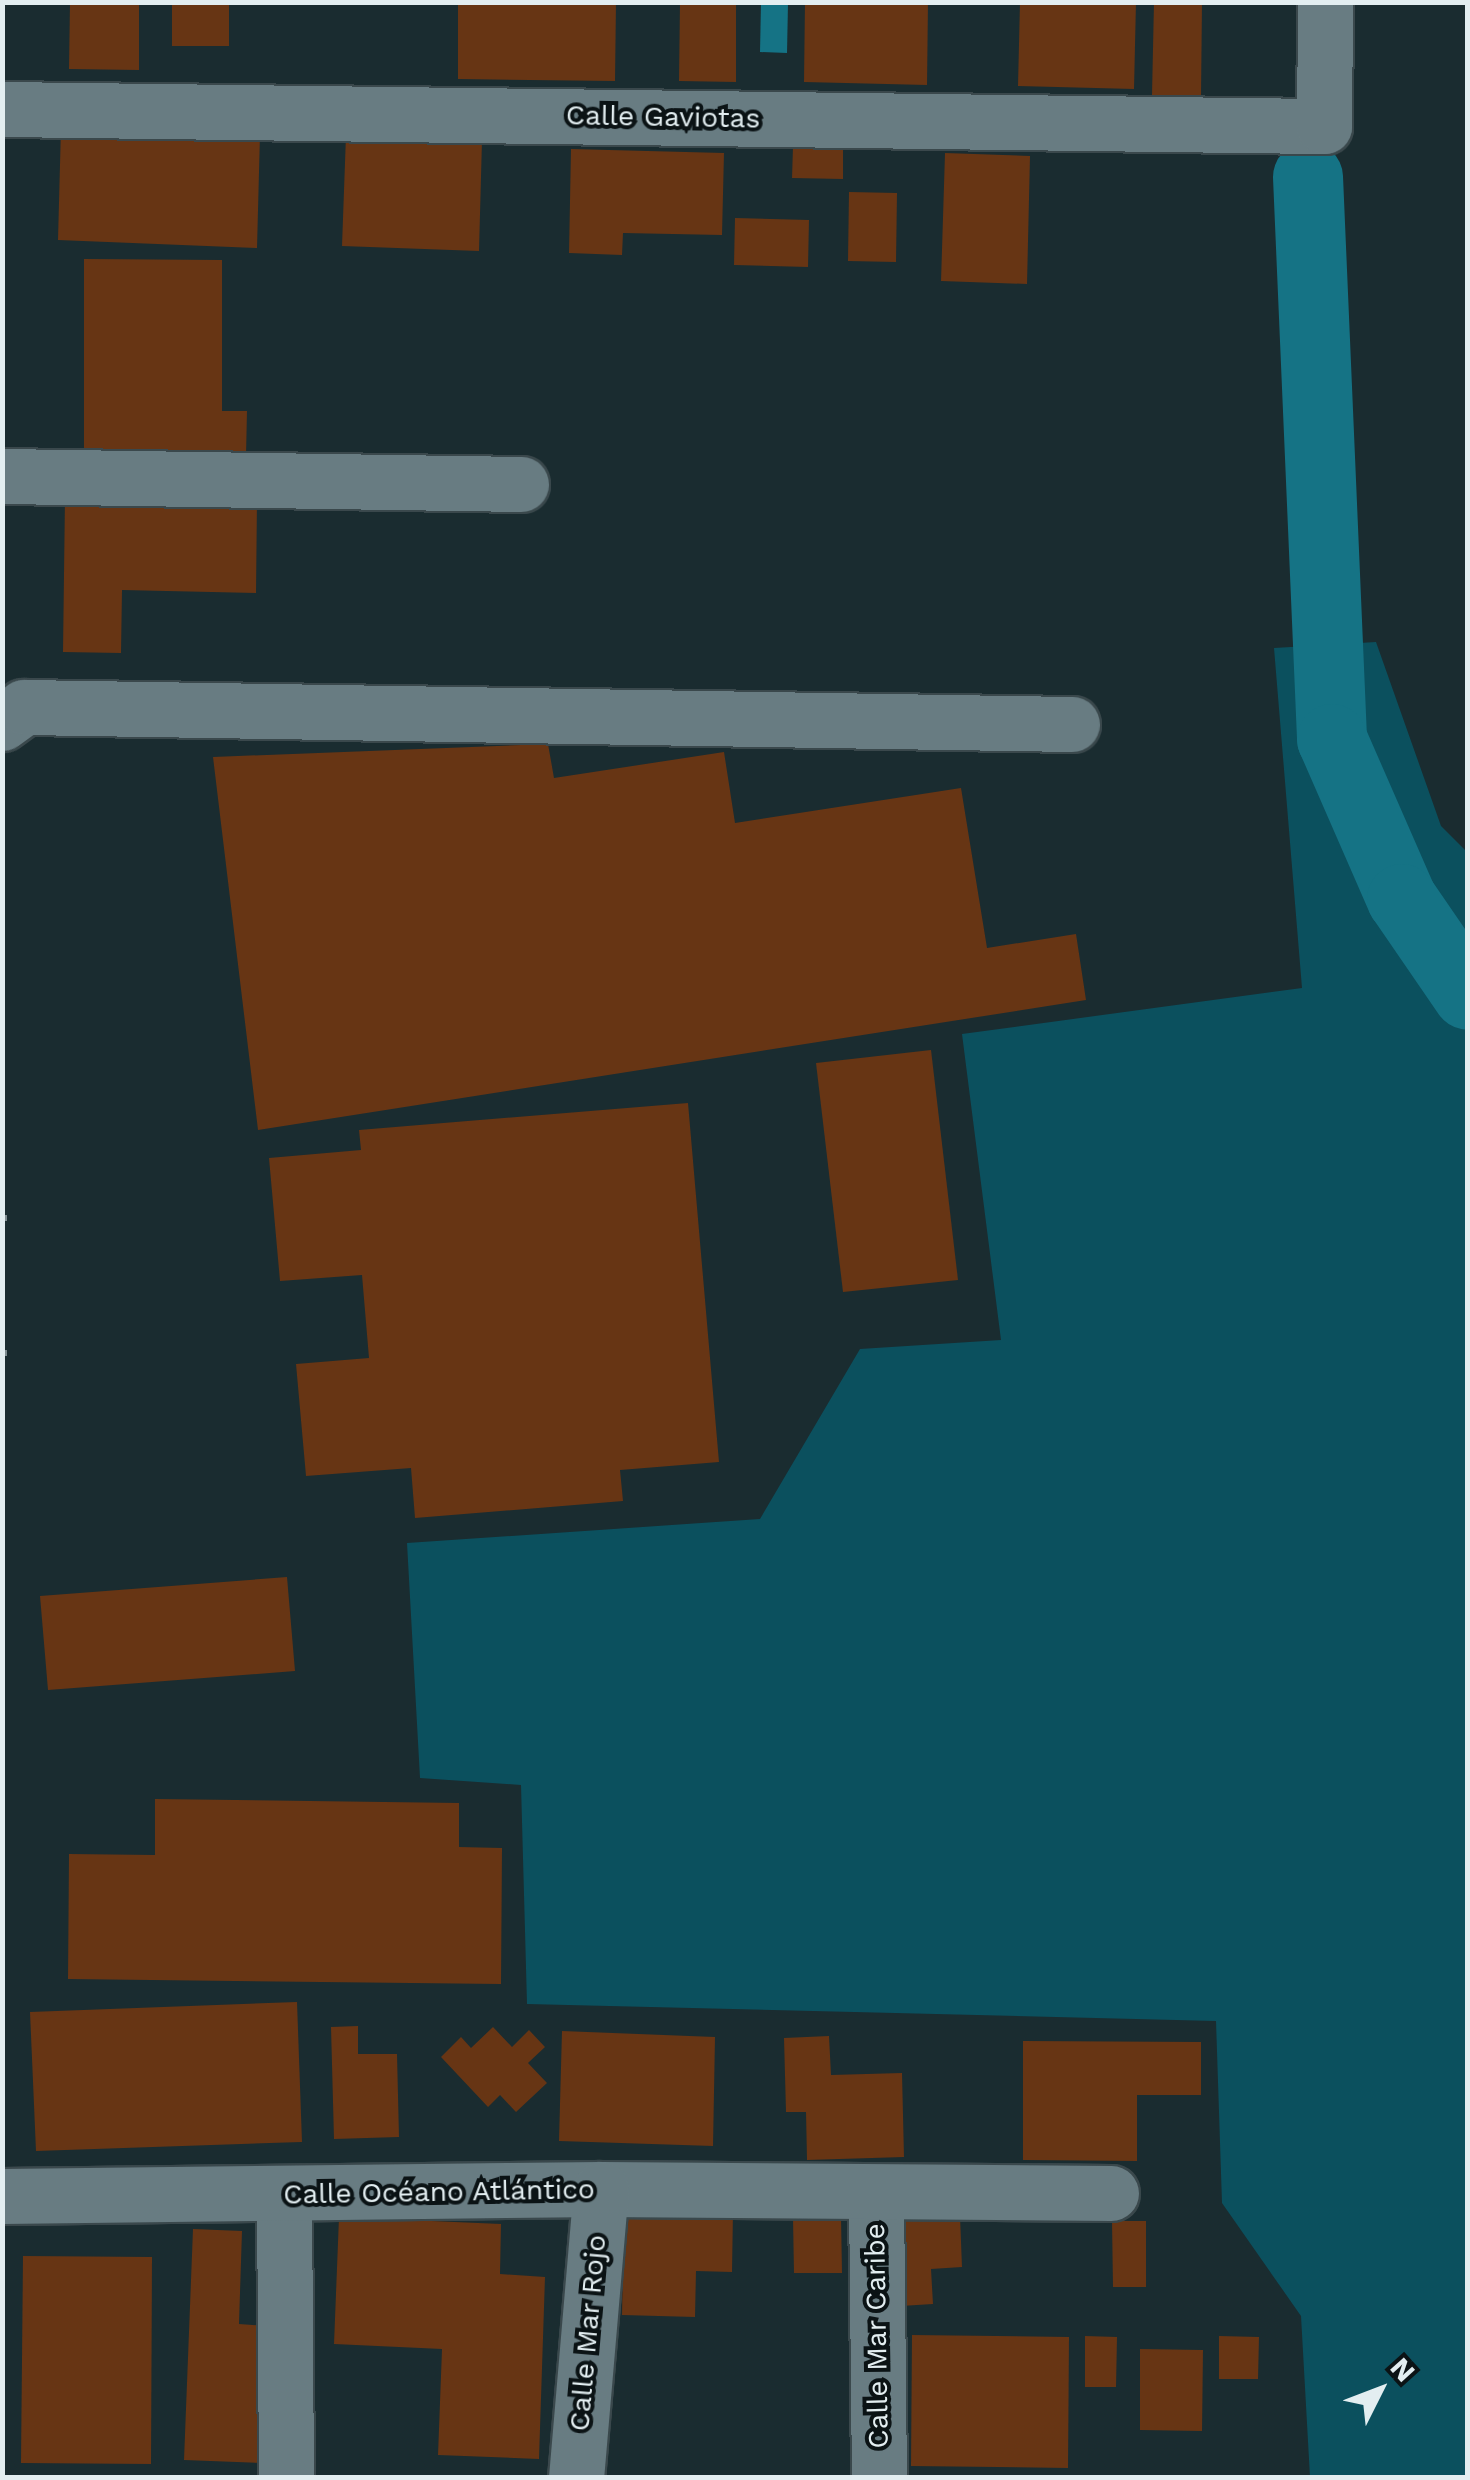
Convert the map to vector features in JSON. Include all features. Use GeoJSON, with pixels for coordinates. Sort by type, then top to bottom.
{"type":"FeatureCollection","features":[{"type":"Feature","properties":{"kind":"street","name":"Calle Gaviotas"},"geometry":{"type":"LineString","coordinates":[[2,108],[1324,126],[1325,2]]}},
{"type":"Feature","properties":{"kind":"street"},"geometry":{"type":"LineString","coordinates":[[2,476],[521,484]]}},
{"type":"Feature","properties":{"kind":"street"},"geometry":{"type":"LineString","coordinates":[[2,722],[24,707],[1072,724]]}},
{"type":"Feature","properties":{"kind":"street","name":"Calle Océano Atlántico"},"geometry":{"type":"LineString","coordinates":[[2,2196],[284,2196],[601,2189],[1111,2193]]}},
{"type":"Feature","properties":{"kind":"street","name":"Calle Mar Rojo"},"geometry":{"type":"LineString","coordinates":[[576,2478],[601,2189]]}},
{"type":"Feature","properties":{"kind":"street","name":"Calle Mar Caribe"},"geometry":{"type":"LineString","coordinates":[[876,2194],[878,2478]]}},
{"type":"Feature","properties":{"kind":"street"},"geometry":{"type":"LineString","coordinates":[[284,2196],[286,2478]]}},
{"type":"Feature","properties":{"kind":"path"},"geometry":{"type":"LineString","coordinates":[[2,1218],[14,1218]]}},
{"type":"Feature","properties":{"kind":"path"},"geometry":{"type":"LineString","coordinates":[[2,1353],[14,1353]]}},
{"type":"Feature","properties":{"kind":"shaded area"},"geometry":{"type":"Polygon","coordinates":[[[761,3],[788,3],[787,53],[760,52],[761,3]]]}},
{"type":"Feature","properties":{"kind":"shaded area"},"geometry":{"type":"Polygon","coordinates":[[[1376,642],[1441,826],[1467,852],[1467,2477],[1310,2477],[1301,2316],[1222,2203],[1216,2021],[527,2004],[521,1785],[420,1778],[407,1543],[760,1519],[860,1349],[1001,1340],[962,1034],[1302,988],[1274,648],[1376,642]]]}},
{"type":"Feature","properties":{"kind":"building"},"geometry":{"type":"Polygon","coordinates":[[[70,2],[139,2],[139,70],[69,69],[70,2]]]}},
{"type":"Feature","properties":{"kind":"building"},"geometry":{"type":"Polygon","coordinates":[[[172,2],[229,2],[229,46],[172,46],[172,2]]]}},
{"type":"Feature","properties":{"kind":"building"},"geometry":{"type":"Polygon","coordinates":[[[458,2],[616,2],[615,81],[458,79],[458,2]]]}},
{"type":"Feature","properties":{"kind":"building"},"geometry":{"type":"Polygon","coordinates":[[[680,2],[736,2],[736,82],[679,81],[680,2]]]}},
{"type":"Feature","properties":{"kind":"building"},"geometry":{"type":"Polygon","coordinates":[[[805,2],[928,2],[927,85],[804,82],[805,2]]]}},
{"type":"Feature","properties":{"kind":"building"},"geometry":{"type":"Polygon","coordinates":[[[1020,2],[1136,2],[1134,89],[1018,86],[1020,2]]]}},
{"type":"Feature","properties":{"kind":"building"},"geometry":{"type":"Polygon","coordinates":[[[1154,2],[1202,2],[1201,96],[1152,95],[1154,2]]]}},
{"type":"Feature","properties":{"kind":"building"},"geometry":{"type":"Polygon","coordinates":[[[61,127],[260,134],[257,248],[58,240],[61,127]]]}},
{"type":"Feature","properties":{"kind":"building"},"geometry":{"type":"Polygon","coordinates":[[[346,135],[482,140],[479,251],[342,246],[346,135]]]}},
{"type":"Feature","properties":{"kind":"building"},"geometry":{"type":"Polygon","coordinates":[[[793,147],[843,148],[843,179],[792,178],[793,147]]]}},
{"type":"Feature","properties":{"kind":"building"},"geometry":{"type":"Polygon","coordinates":[[[571,149],[724,153],[722,235],[623,233],[622,255],[569,253],[571,149]]]}},
{"type":"Feature","properties":{"kind":"building"},"geometry":{"type":"Polygon","coordinates":[[[945,153],[1030,156],[1027,284],[941,281],[945,153]]]}},
{"type":"Feature","properties":{"kind":"building"},"geometry":{"type":"Polygon","coordinates":[[[849,192],[897,193],[896,262],[848,261],[849,192]]]}},
{"type":"Feature","properties":{"kind":"building"},"geometry":{"type":"Polygon","coordinates":[[[735,218],[809,220],[808,267],[734,265],[735,218]]]}},
{"type":"Feature","properties":{"kind":"building"},"geometry":{"type":"Polygon","coordinates":[[[84,259],[222,260],[222,411],[247,411],[246,456],[84,455],[84,259]]]}},
{"type":"Feature","properties":{"kind":"building"},"geometry":{"type":"Polygon","coordinates":[[[65,497],[257,501],[256,593],[122,590],[121,653],[63,652],[65,497]]]}},
{"type":"Feature","properties":{"kind":"building"},"geometry":{"type":"Polygon","coordinates":[[[548,744],[554,778],[724,752],[735,823],[961,788],[987,948],[1076,934],[1086,1000],[258,1130],[213,757],[548,744]]]}},
{"type":"Feature","properties":{"kind":"building"},"geometry":{"type":"Polygon","coordinates":[[[931,1050],[958,1280],[843,1292],[816,1063],[931,1050]]]}},
{"type":"Feature","properties":{"kind":"building"},"geometry":{"type":"Polygon","coordinates":[[[688,1103],[719,1462],[620,1470],[623,1501],[415,1518],[411,1468],[306,1476],[296,1364],[369,1358],[362,1275],[280,1281],[269,1158],[361,1150],[359,1130],[688,1103]]]}},
{"type":"Feature","properties":{"kind":"building"},"geometry":{"type":"Polygon","coordinates":[[[287,1577],[295,1671],[48,1690],[40,1596],[287,1577]]]}},
{"type":"Feature","properties":{"kind":"building"},"geometry":{"type":"Polygon","coordinates":[[[155,1799],[459,1803],[459,1847],[502,1848],[501,1984],[68,1979],[69,1854],[155,1855],[155,1799]]]}},
{"type":"Feature","properties":{"kind":"building"},"geometry":{"type":"Polygon","coordinates":[[[297,2002],[302,2142],[36,2151],[30,2012],[297,2002]]]}},
{"type":"Feature","properties":{"kind":"building"},"geometry":{"type":"Polygon","coordinates":[[[358,2026],[358,2054],[397,2054],[399,2137],[334,2139],[331,2027],[358,2026]]]}},
{"type":"Feature","properties":{"kind":"building"},"geometry":{"type":"Polygon","coordinates":[[[493,2027],[512,2047],[529,2030],[545,2047],[528,2063],[547,2083],[516,2112],[500,2095],[488,2107],[441,2057],[461,2037],[471,2048],[493,2027]]]}},
{"type":"Feature","properties":{"kind":"building"},"geometry":{"type":"Polygon","coordinates":[[[562,2031],[715,2037],[713,2146],[559,2141],[562,2031]]]}},
{"type":"Feature","properties":{"kind":"building"},"geometry":{"type":"Polygon","coordinates":[[[829,2036],[831,2075],[902,2073],[904,2157],[807,2160],[806,2112],[786,2112],[784,2038],[829,2036]]]}},
{"type":"Feature","properties":{"kind":"building"},"geometry":{"type":"Polygon","coordinates":[[[1023,2041],[1201,2042],[1201,2095],[1137,2095],[1137,2161],[1023,2160],[1023,2041]]]}},
{"type":"Feature","properties":{"kind":"building"},"geometry":{"type":"Polygon","coordinates":[[[624,2209],[733,2212],[732,2272],[696,2271],[695,2317],[622,2315],[624,2209]]]}},
{"type":"Feature","properties":{"kind":"building"},"geometry":{"type":"Polygon","coordinates":[[[960,2216],[962,2267],[931,2269],[933,2304],[901,2306],[896,2219],[960,2216]]]}},
{"type":"Feature","properties":{"kind":"building"},"geometry":{"type":"Polygon","coordinates":[[[339,2217],[501,2224],[500,2274],[545,2277],[539,2459],[438,2455],[442,2349],[334,2344],[339,2217]]]}},
{"type":"Feature","properties":{"kind":"building"},"geometry":{"type":"Polygon","coordinates":[[[841,2217],[842,2273],[794,2273],[793,2218],[841,2217]]]}},
{"type":"Feature","properties":{"kind":"building"},"geometry":{"type":"Polygon","coordinates":[[[1112,2221],[1146,2221],[1146,2287],[1113,2287],[1112,2221]]]}},
{"type":"Feature","properties":{"kind":"building"},"geometry":{"type":"Polygon","coordinates":[[[193,2229],[242,2231],[239,2324],[268,2326],[263,2463],[184,2460],[193,2229]]]}},
{"type":"Feature","properties":{"kind":"building"},"geometry":{"type":"Polygon","coordinates":[[[23,2256],[152,2257],[151,2464],[21,2463],[23,2256]]]}},
{"type":"Feature","properties":{"kind":"building"},"geometry":{"type":"Polygon","coordinates":[[[912,2335],[1069,2337],[1068,2468],[911,2466],[912,2335]]]}},
{"type":"Feature","properties":{"kind":"building"},"geometry":{"type":"Polygon","coordinates":[[[1085,2336],[1117,2337],[1116,2387],[1085,2387],[1085,2336]]]}},
{"type":"Feature","properties":{"kind":"building"},"geometry":{"type":"Polygon","coordinates":[[[1219,2336],[1259,2337],[1258,2379],[1219,2379],[1219,2336]]]}},
{"type":"Feature","properties":{"kind":"building"},"geometry":{"type":"Polygon","coordinates":[[[1140,2349],[1203,2350],[1202,2431],[1140,2430],[1140,2349]]]}},
{"type":"Feature","properties":{"kind":"waterway"},"geometry":{"type":"LineString","coordinates":[[1308,177],[1332,739],[1402,899],[1468,995]]}}]}
